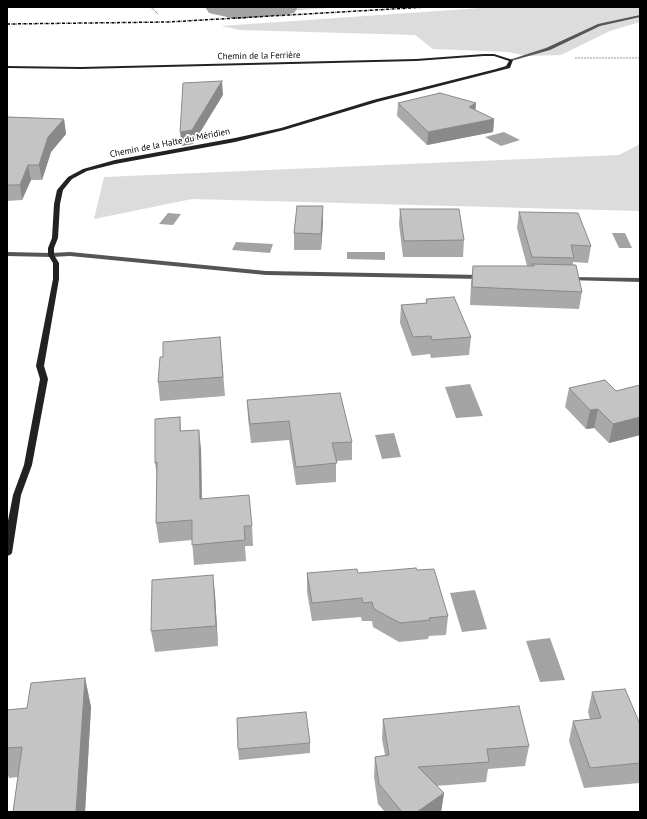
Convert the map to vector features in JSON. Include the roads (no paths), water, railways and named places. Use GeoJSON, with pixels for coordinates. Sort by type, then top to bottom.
{"type":"FeatureCollection","features":[{"type":"Feature","properties":{"kind":"street","name":"Chemin de la Halte du Méridien"},"geometry":{"type":"LineString","coordinates":[[7,553],[17,495],[28,466],[44,379],[40,366],[56,279],[56,263],[51,255],[51,248],[55,238],[57,204],[60,190],[70,178],[85,170],[115,162],[235,140],[282,129],[382,99],[498,70],[508,66],[511,60],[548,48],[599,25],[640,16]]}},
{"type":"Feature","properties":{"kind":"street","name":"Chemin de la Ferrière"},"geometry":{"type":"LineString","coordinates":[[7,67],[81,68],[416,60],[484,55],[494,55],[511,60]]}},
{"type":"Feature","properties":{"kind":"street"},"geometry":{"type":"LineString","coordinates":[[7,254],[70,254],[266,273],[489,277]]}},
{"type":"Feature","properties":{"kind":"street"},"geometry":{"type":"LineString","coordinates":[[560,279],[640,280]]}},
{"type":"Feature","properties":{"kind":"waterway"},"geometry":{"type":"LineString","coordinates":[[219,7],[236,11],[284,7]]}},
{"type":"Feature","properties":{"kind":"railway"},"geometry":{"type":"LineString","coordinates":[[7,24],[168,22],[427,7]]}}]}
